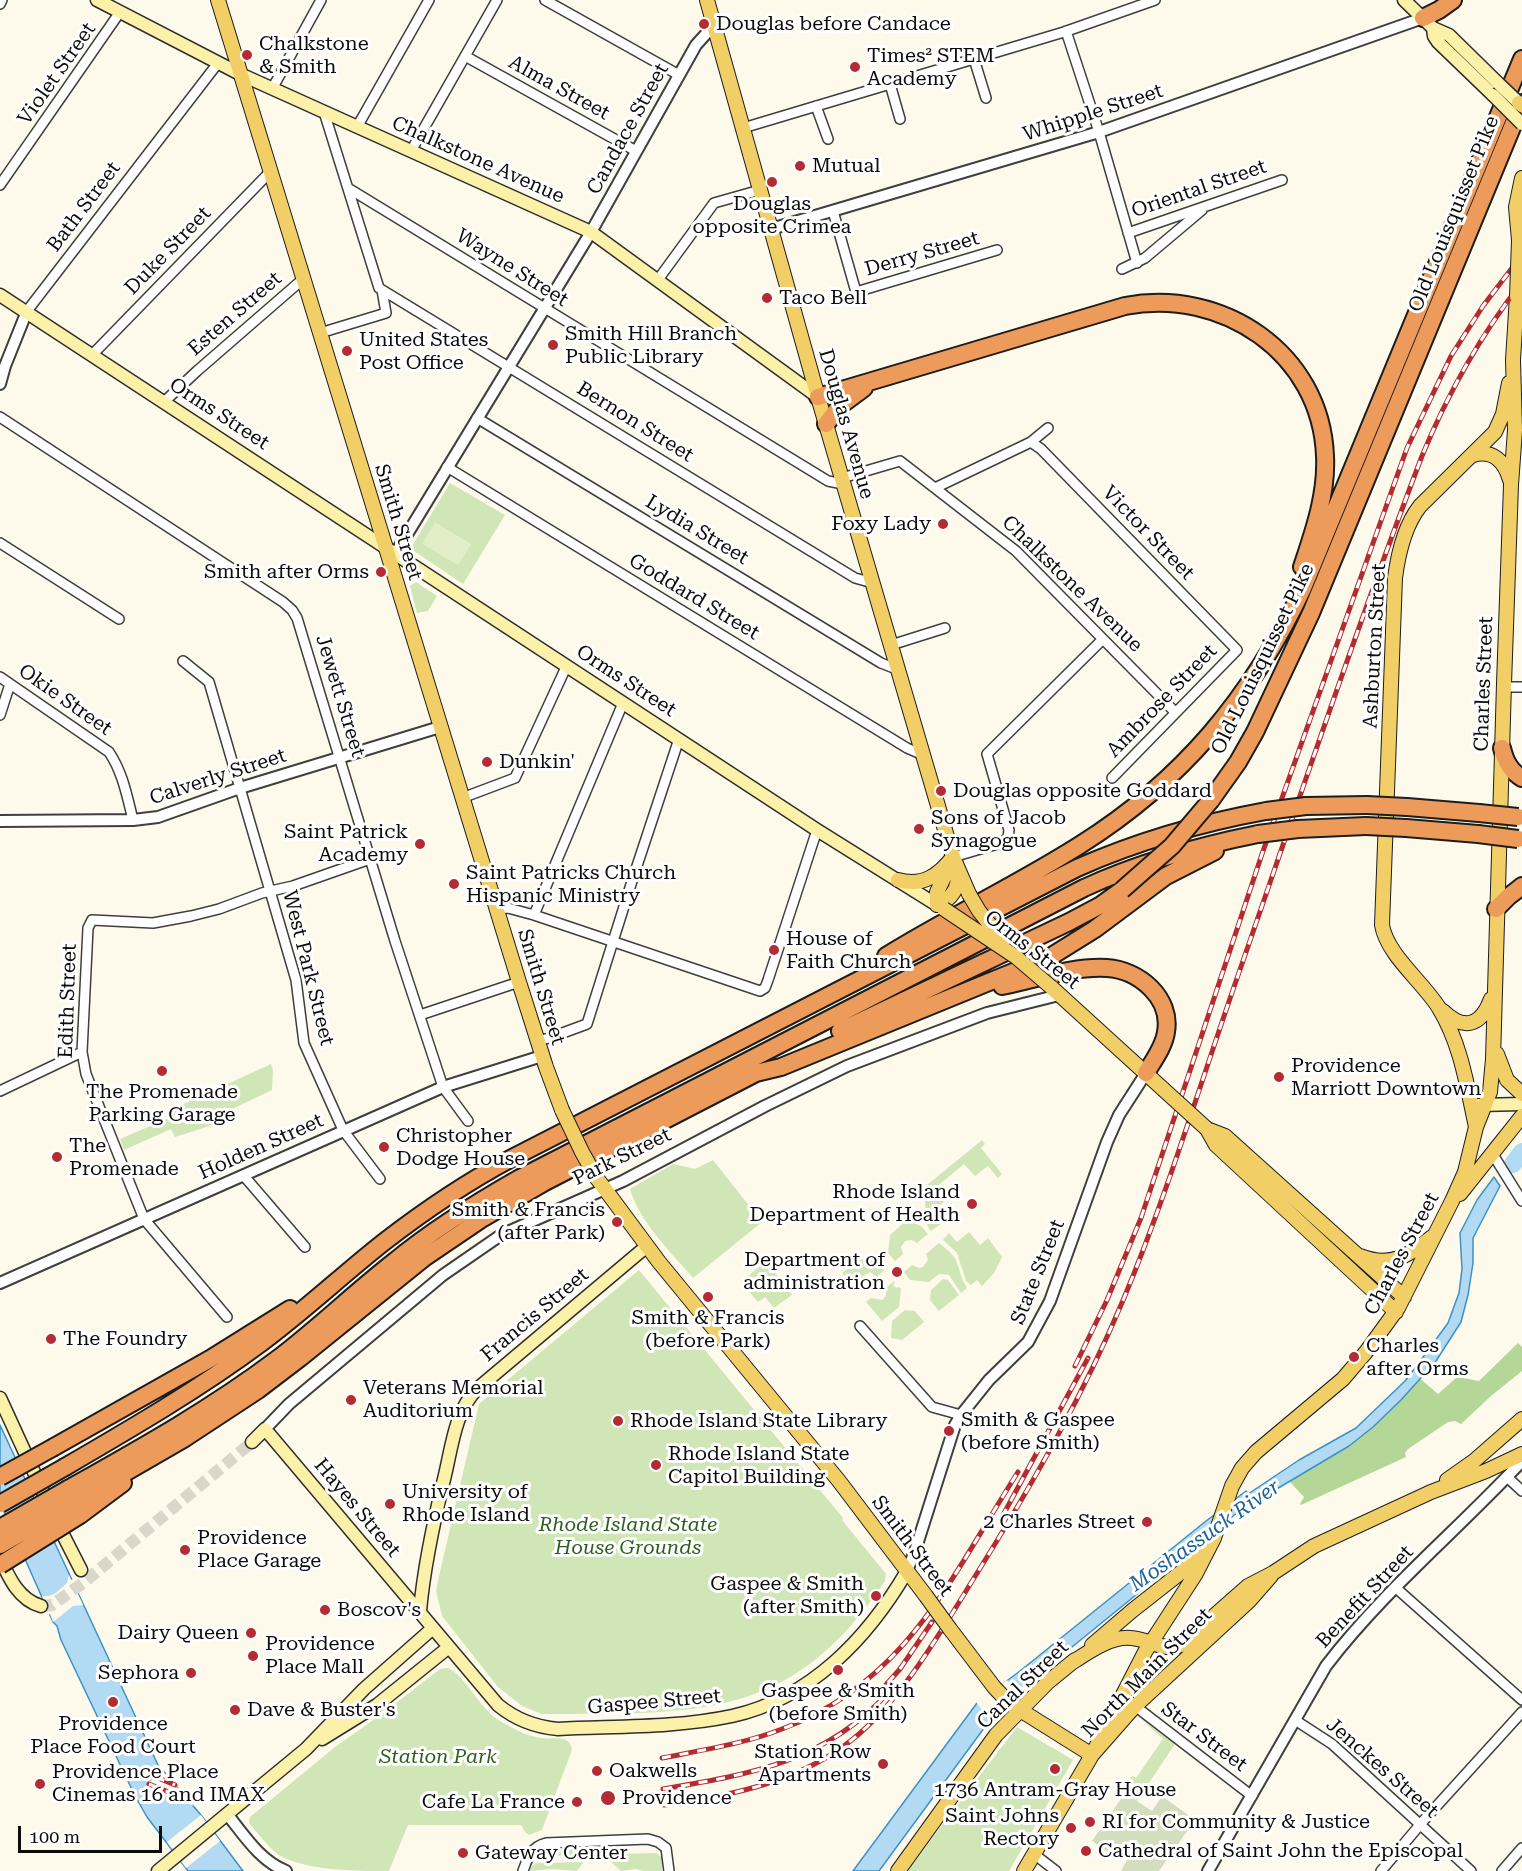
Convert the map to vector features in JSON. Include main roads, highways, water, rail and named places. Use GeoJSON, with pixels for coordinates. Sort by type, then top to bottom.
{"type":"FeatureCollection","features":[{"type":"Feature","properties":{"kind":"highway"},"geometry":{"type":"LineString","coordinates":[[1428,23],[1439,10],[1453,0]]}},
{"type":"Feature","properties":{"kind":"highway","name":"Old Louisquisset Pike"},"geometry":{"type":"LineString","coordinates":[[794,1012],[925,932],[1053,861],[1124,815],[1176,772],[1206,741],[1244,694],[1296,603],[1522,59]]}},
{"type":"Feature","properties":{"kind":"highway","name":"Old Louisquisset Pike"},"geometry":{"type":"LineString","coordinates":[[756,1073],[818,1041],[1085,914],[1122,891],[1172,846],[1211,800],[1251,739],[1311,613],[1521,104]]}},
{"type":"Feature","properties":{"kind":"highway"},"geometry":{"type":"LineString","coordinates":[[818,397],[1141,303],[1168,302],[1204,308],[1230,317],[1261,335],[1282,355],[1305,386],[1319,421],[1326,458],[1317,520],[1271,650]]}},
{"type":"Feature","properties":{"kind":"highway"},"geometry":{"type":"LineString","coordinates":[[826,424],[846,400],[887,376]]}},
{"type":"Feature","properties":{"kind":"highway"},"geometry":{"type":"LineString","coordinates":[[1502,748],[1509,766],[1522,778]]}},
{"type":"Feature","properties":{"kind":"highway"},"geometry":{"type":"LineString","coordinates":[[0,1504],[145,1421],[232,1364],[275,1333],[342,1276],[426,1211],[482,1175],[794,1012],[1037,888],[1110,854],[1178,831],[1266,811],[1306,806],[1407,807],[1520,817]]}},
{"type":"Feature","properties":{"kind":"highway"},"geometry":{"type":"LineString","coordinates":[[0,1572],[30,1547],[75,1502],[172,1430],[239,1386],[303,1339],[362,1288],[456,1216],[520,1178],[1084,888],[1130,868],[1206,845],[1258,834],[1298,829],[1366,826],[1520,839]]}},
{"type":"Feature","properties":{"kind":"highway"},"geometry":{"type":"LineString","coordinates":[[0,1545],[214,1419],[272,1380],[410,1269],[467,1227],[536,1187],[756,1073],[781,1067],[1060,952],[1172,872],[1219,849],[1258,834]]}},
{"type":"Feature","properties":{"kind":"highway"},"geometry":{"type":"LineString","coordinates":[[1496,909],[1522,886]]}},
{"type":"Feature","properties":{"kind":"highway"},"geometry":{"type":"LineString","coordinates":[[954,996],[1080,970],[1106,968],[1123,971],[1139,979],[1153,990],[1162,1004],[1166,1018],[1164,1041],[1146,1073]]}},
{"type":"Feature","properties":{"kind":"highway"},"geometry":{"type":"LineString","coordinates":[[0,1477],[210,1359],[342,1276]]}},
{"type":"Feature","properties":{"kind":"highway"},"geometry":{"type":"LineString","coordinates":[[0,1528],[75,1502]]}},
{"type":"Feature","properties":{"kind":"highway"},"geometry":{"type":"LineString","coordinates":[[0,1565],[30,1547]]}},
{"type":"Feature","properties":{"kind":"main road","name":"Chalkstone Avenue"},"geometry":{"type":"LineString","coordinates":[[98,0],[240,74],[591,232],[818,397]]}},
{"type":"Feature","properties":{"kind":"main road","name":"Smith Street"},"geometry":{"type":"LineString","coordinates":[[218,0],[303,279],[391,554],[440,727],[537,1041],[562,1110],[577,1142],[596,1177],[647,1246],[839,1481],[994,1688],[1014,1707],[1092,1755]]}},
{"type":"Feature","properties":{"kind":"main road","name":"Douglas Avenue"},"geometry":{"type":"LineString","coordinates":[[707,0],[818,397],[956,863],[969,894],[983,917],[1016,957]]}},
{"type":"Feature","properties":{"kind":"main road"},"geometry":{"type":"LineString","coordinates":[[1404,0],[1428,23],[1449,35],[1521,104]]}},
{"type":"Feature","properties":{"kind":"main road"},"geometry":{"type":"LineString","coordinates":[[1428,23],[1438,42],[1522,124]]}},
{"type":"Feature","properties":{"kind":"main road","name":"Charles Street"},"geometry":{"type":"LineString","coordinates":[[1519,240],[1516,207],[1522,178]]}},
{"type":"Feature","properties":{"kind":"main road","name":"Charles Street"},"geometry":{"type":"LineString","coordinates":[[1092,1755],[1150,1643],[1189,1586],[1221,1518],[1232,1486],[1248,1460],[1338,1383],[1366,1352],[1396,1312],[1465,1172],[1476,1127],[1478,1105],[1491,1084],[1511,485],[1518,358],[1516,296],[1522,218]]}},
{"type":"Feature","properties":{"kind":"main road","name":"Orms Street"},"geometry":{"type":"LineString","coordinates":[[0,295],[165,401],[391,554],[567,665],[817,830],[1016,957],[1207,1129],[1225,1136],[1404,1297]]}},
{"type":"Feature","properties":{"kind":"main road","name":"Ashburton Street"},"geometry":{"type":"LineString","coordinates":[[1436,1003],[1385,937],[1382,917],[1396,571],[1401,549],[1416,510],[1495,432],[1501,419],[1518,358]]}},
{"type":"Feature","properties":{"kind":"main road"},"geometry":{"type":"LineString","coordinates":[[1473,455],[1486,453],[1495,456],[1505,467],[1511,485]]}},
{"type":"Feature","properties":{"kind":"main road"},"geometry":{"type":"LineString","coordinates":[[898,880],[912,883],[928,880],[956,863]]}},
{"type":"Feature","properties":{"kind":"main road"},"geometry":{"type":"LineString","coordinates":[[940,907],[937,891],[956,863]]}},
{"type":"Feature","properties":{"kind":"main road"},"geometry":{"type":"LineString","coordinates":[[1436,1003],[1455,1021],[1473,1023],[1484,1015],[1494,987]]}},
{"type":"Feature","properties":{"kind":"main road"},"geometry":{"type":"LineString","coordinates":[[1436,1003],[1456,1044],[1478,1105],[1522,1104]]}},
{"type":"Feature","properties":{"kind":"main road"},"geometry":{"type":"LineString","coordinates":[[1493,1041],[1503,1073],[1513,1087],[1522,1094]]}},
{"type":"Feature","properties":{"kind":"main road"},"geometry":{"type":"LineString","coordinates":[[1452,1202],[1522,1116]]}},
{"type":"Feature","properties":{"kind":"main road","name":"Orms Street"},"geometry":{"type":"LineString","coordinates":[[1207,1129],[1216,1145],[1396,1312]]}},
{"type":"Feature","properties":{"kind":"main road"},"geometry":{"type":"LineString","coordinates":[[1356,1253],[1374,1260],[1390,1261],[1412,1252],[1436,1234]]}},
{"type":"Feature","properties":{"kind":"main road","name":"Francis Street"},"geometry":{"type":"LineString","coordinates":[[420,1611],[429,1539],[457,1427],[468,1400],[477,1389],[647,1246]]}},
{"type":"Feature","properties":{"kind":"main road"},"geometry":{"type":"LineString","coordinates":[[0,1398],[81,1570]]}},
{"type":"Feature","properties":{"kind":"main road","name":"North Main Street"},"geometry":{"type":"LineString","coordinates":[[1431,1492],[1474,1461],[1522,1419]]}},
{"type":"Feature","properties":{"kind":"main road","name":"Hayes Street"},"geometry":{"type":"LineString","coordinates":[[265,1429],[420,1611]]}},
{"type":"Feature","properties":{"kind":"main road","name":"Park Street"},"geometry":{"type":"LineString","coordinates":[[252,1442],[265,1429]]}},
{"type":"Feature","properties":{"kind":"main road","name":"North Main Street"},"geometry":{"type":"LineString","coordinates":[[1070,1664],[1094,1649],[1120,1639],[1133,1638],[1169,1648],[1184,1644],[1248,1586],[1273,1573],[1319,1543],[1522,1454]]}},
{"type":"Feature","properties":{"kind":"main road","name":"Canal Street"},"geometry":{"type":"LineString","coordinates":[[898,1871],[996,1736],[1014,1707],[1204,1554]]}},
{"type":"Feature","properties":{"kind":"main road"},"geometry":{"type":"LineString","coordinates":[[0,1557],[11,1581],[20,1593],[31,1602],[41,1606]]}},
{"type":"Feature","properties":{"kind":"main road","name":"Gaspee Street"},"geometry":{"type":"LineString","coordinates":[[449,1647],[500,1707],[520,1719],[537,1725],[558,1729],[651,1726],[707,1720],[761,1707],[788,1695],[831,1666],[869,1626],[891,1597],[907,1570]]}},
{"type":"Feature","properties":{"kind":"main road","name":"North Main Street"},"geometry":{"type":"LineString","coordinates":[[1024,1871],[1092,1755],[1135,1706],[1250,1600],[1273,1573]]}},
{"type":"Feature","properties":{"kind":"main road"},"geometry":{"type":"LineString","coordinates":[[306,1749],[377,1705],[449,1647],[420,1611]]}},
{"type":"Feature","properties":{"kind":"main road"},"geometry":{"type":"LineString","coordinates":[[158,1871],[306,1749],[364,1689],[433,1628]]}},
{"type":"Feature","properties":{"kind":"water"},"geometry":{"type":"Polygon","coordinates":[[[1494,1177],[1500,1186],[1473,1238],[1473,1263],[1461,1322],[1436,1361],[1401,1400],[1349,1446],[1238,1512],[1024,1686],[990,1720],[879,1871],[853,1871],[977,1703],[1246,1491],[1248,1494],[1299,1460],[1356,1428],[1405,1381],[1448,1323],[1459,1293],[1462,1269],[1460,1233],[1477,1200],[1494,1177]]]}},
{"type":"Feature","properties":{"kind":"water"},"geometry":{"type":"Polygon","coordinates":[[[0,1425],[158,1765],[201,1815],[243,1871],[188,1871],[147,1817],[135,1796],[61,1640],[57,1626],[53,1622],[0,1503],[0,1425]]]}},
{"type":"Feature","properties":{"kind":"waterway","name":"Moshassuck River"},"geometry":{"type":"LineString","coordinates":[[1513,1164],[1522,1152]]}},
{"type":"Feature","properties":{"kind":"tunnel"},"geometry":{"type":"LineString","coordinates":[[41,1606],[52,1605],[83,1583],[252,1442]]}},
{"type":"Feature","properties":{"kind":"railway"},"geometry":{"type":"LineString","coordinates":[[1075,1366],[1107,1300],[1141,1218],[1262,854],[1407,448],[1451,356],[1483,306],[1522,255]]}},
{"type":"Feature","properties":{"kind":"railway"},"geometry":{"type":"LineString","coordinates":[[664,1805],[739,1792],[763,1785],[810,1766],[853,1739],[889,1703],[922,1660],[1038,1471],[1092,1369],[1139,1260],[1327,719],[1422,456],[1466,366],[1492,323],[1522,282]]}},
{"type":"Feature","properties":{"kind":"railway"},"geometry":{"type":"LineString","coordinates":[[1002,1517],[1088,1358]]}},
{"type":"Feature","properties":{"kind":"railway"},"geometry":{"type":"LineString","coordinates":[[662,1758],[738,1743],[782,1729],[825,1709],[862,1684],[894,1655],[922,1622],[947,1587],[1018,1472]]}},
{"type":"Feature","properties":{"kind":"railway"},"geometry":{"type":"LineString","coordinates":[[876,1696],[900,1669],[932,1622]]}},
{"type":"Feature","properties":{"kind":"railway"},"geometry":{"type":"LineString","coordinates":[[663,1789],[756,1770],[812,1750],[839,1735],[864,1716],[888,1693]]}},
{"type":"Feature","properties":{"kind":"railway"},"geometry":{"type":"LineString","coordinates":[[156,1777],[175,1785]]}},
{"type":"Feature","properties":{"kind":"railway"},"geometry":{"type":"LineString","coordinates":[[149,1784],[188,1800]]}},
{"type":"Feature","properties":{"kind":"place","name":"Douglas before Candace"},"geometry":{"type":"Point","coordinates":[704,24]}},
{"type":"Feature","properties":{"kind":"place","name":"Chalkstone & Smith"},"geometry":{"type":"Point","coordinates":[247,55]}},
{"type":"Feature","properties":{"kind":"place","name":"Times² STEM Academy"},"geometry":{"type":"Point","coordinates":[855,67]}},
{"type":"Feature","properties":{"kind":"place","name":"Mutual"},"geometry":{"type":"Point","coordinates":[800,166]}},
{"type":"Feature","properties":{"kind":"place","name":"Douglas opposite Crimea"},"geometry":{"type":"Point","coordinates":[772,182]}},
{"type":"Feature","properties":{"kind":"place","name":"Taco Bell"},"geometry":{"type":"Point","coordinates":[767,298]}},
{"type":"Feature","properties":{"kind":"place","name":"Smith Hill Branch Public Library"},"geometry":{"type":"Point","coordinates":[553,345]}},
{"type":"Feature","properties":{"kind":"place","name":"United States Post Office"},"geometry":{"type":"Point","coordinates":[347,351]}},
{"type":"Feature","properties":{"kind":"place","name":"Foxy Lady"},"geometry":{"type":"Point","coordinates":[943,524]}},
{"type":"Feature","properties":{"kind":"place","name":"Smith after Orms"},"geometry":{"type":"Point","coordinates":[381,572]}},
{"type":"Feature","properties":{"kind":"place","name":"Dunkin'"},"geometry":{"type":"Point","coordinates":[487,762]}},
{"type":"Feature","properties":{"kind":"place","name":"Douglas opposite Goddard"},"geometry":{"type":"Point","coordinates":[941,791]}},
{"type":"Feature","properties":{"kind":"place","name":"Sons of Jacob Synagogue"},"geometry":{"type":"Point","coordinates":[919,829]}},
{"type":"Feature","properties":{"kind":"place","name":"Saint Patrick Academy"},"geometry":{"type":"Point","coordinates":[420,844]}},
{"type":"Feature","properties":{"kind":"place","name":"Saint Patricks Church Hispanic Ministry"},"geometry":{"type":"Point","coordinates":[454,884]}},
{"type":"Feature","properties":{"kind":"place","name":"House of Faith Church"},"geometry":{"type":"Point","coordinates":[774,950]}},
{"type":"Feature","properties":{"kind":"place","name":"The Promenade Parking Garage"},"geometry":{"type":"Point","coordinates":[162,1071]}},
{"type":"Feature","properties":{"kind":"place","name":"Providence Marriott Downtown"},"geometry":{"type":"Point","coordinates":[1279,1077]}},
{"type":"Feature","properties":{"kind":"place","name":"Christopher Dodge House"},"geometry":{"type":"Point","coordinates":[384,1147]}},
{"type":"Feature","properties":{"kind":"place","name":"The Promenade"},"geometry":{"type":"Point","coordinates":[57,1157]}},
{"type":"Feature","properties":{"kind":"place","name":"Rhode Island Department of Health"},"geometry":{"type":"Point","coordinates":[972,1204]}},
{"type":"Feature","properties":{"kind":"place","name":"Smith & Francis (after Park)"},"geometry":{"type":"Point","coordinates":[617,1222]}},
{"type":"Feature","properties":{"kind":"place","name":"Department of administration"},"geometry":{"type":"Point","coordinates":[897,1272]}},
{"type":"Feature","properties":{"kind":"place","name":"Smith & Francis (before Park)"},"geometry":{"type":"Point","coordinates":[708,1297]}},
{"type":"Feature","properties":{"kind":"place","name":"The Foundry"},"geometry":{"type":"Point","coordinates":[51,1339]}},
{"type":"Feature","properties":{"kind":"place","name":"Charles after Orms"},"geometry":{"type":"Point","coordinates":[1354,1357]}},
{"type":"Feature","properties":{"kind":"place","name":"Veterans Memorial Auditorium"},"geometry":{"type":"Point","coordinates":[351,1400]}},
{"type":"Feature","properties":{"kind":"place","name":"Rhode Island State Library"},"geometry":{"type":"Point","coordinates":[618,1421]}},
{"type":"Feature","properties":{"kind":"place","name":"Smith & Gaspee (before Smith)"},"geometry":{"type":"Point","coordinates":[949,1431]}},
{"type":"Feature","properties":{"kind":"place","name":"Rhode Island State Capitol Building"},"geometry":{"type":"Point","coordinates":[656,1465]}},
{"type":"Feature","properties":{"kind":"place","name":"University of Rhode Island"},"geometry":{"type":"Point","coordinates":[390,1504]}},
{"type":"Feature","properties":{"kind":"place","name":"2 Charles Street"},"geometry":{"type":"Point","coordinates":[1147,1522]}},
{"type":"Feature","properties":{"kind":"place","name":"Providence Place Garage"},"geometry":{"type":"Point","coordinates":[185,1550]}},
{"type":"Feature","properties":{"kind":"place","name":"Gaspee & Smith (after Smith)"},"geometry":{"type":"Point","coordinates":[876,1596]}},
{"type":"Feature","properties":{"kind":"place","name":"Boscov's"},"geometry":{"type":"Point","coordinates":[325,1610]}},
{"type":"Feature","properties":{"kind":"place","name":"Dairy Queen"},"geometry":{"type":"Point","coordinates":[251,1633]}},
{"type":"Feature","properties":{"kind":"place","name":"Providence Place Mall"},"geometry":{"type":"Point","coordinates":[253,1656]}},
{"type":"Feature","properties":{"kind":"place","name":"Gaspee & Smith (before Smith)"},"geometry":{"type":"Point","coordinates":[838,1670]}},
{"type":"Feature","properties":{"kind":"place","name":"Sephora"},"geometry":{"type":"Point","coordinates":[191,1673]}},
{"type":"Feature","properties":{"kind":"place","name":"Providence Place Food Court"},"geometry":{"type":"Point","coordinates":[113,1702]}},
{"type":"Feature","properties":{"kind":"place","name":"Dave & Buster's"},"geometry":{"type":"Point","coordinates":[235,1710]}},
{"type":"Feature","properties":{"kind":"place","name":"Station Row Apartments"},"geometry":{"type":"Point","coordinates":[883,1764]}},
{"type":"Feature","properties":{"kind":"place","name":"1736 Antram-Gray House"},"geometry":{"type":"Point","coordinates":[1055,1769]}},
{"type":"Feature","properties":{"kind":"place","name":"Oakwells"},"geometry":{"type":"Point","coordinates":[597,1771]}},
{"type":"Feature","properties":{"kind":"place","name":"Providence Place Cinemas 16 and IMAX"},"geometry":{"type":"Point","coordinates":[40,1784]}},
{"type":"Feature","properties":{"kind":"place","name":"Providence"},"geometry":{"type":"Point","coordinates":[608,1798]}},
{"type":"Feature","properties":{"kind":"place","name":"Cafe La France"},"geometry":{"type":"Point","coordinates":[577,1802]}},
{"type":"Feature","properties":{"kind":"place","name":"RI for Community & Justice"},"geometry":{"type":"Point","coordinates":[1090,1822]}},
{"type":"Feature","properties":{"kind":"place","name":"Saint Johns Rectory"},"geometry":{"type":"Point","coordinates":[1071,1828]}},
{"type":"Feature","properties":{"kind":"place","name":"Cathedral of Saint John the Episcopal"},"geometry":{"type":"Point","coordinates":[1086,1851]}},
{"type":"Feature","properties":{"kind":"place","name":"Gateway Center"},"geometry":{"type":"Point","coordinates":[463,1853]}},
{"type":"Feature","properties":{"kind":"park label","name":"Rhode Island State House Grounds"},"geometry":{"type":"Point","coordinates":[628,1536]}},
{"type":"Feature","properties":{"kind":"park label","name":"Station Park"},"geometry":{"type":"Point","coordinates":[438,1757]}}]}
